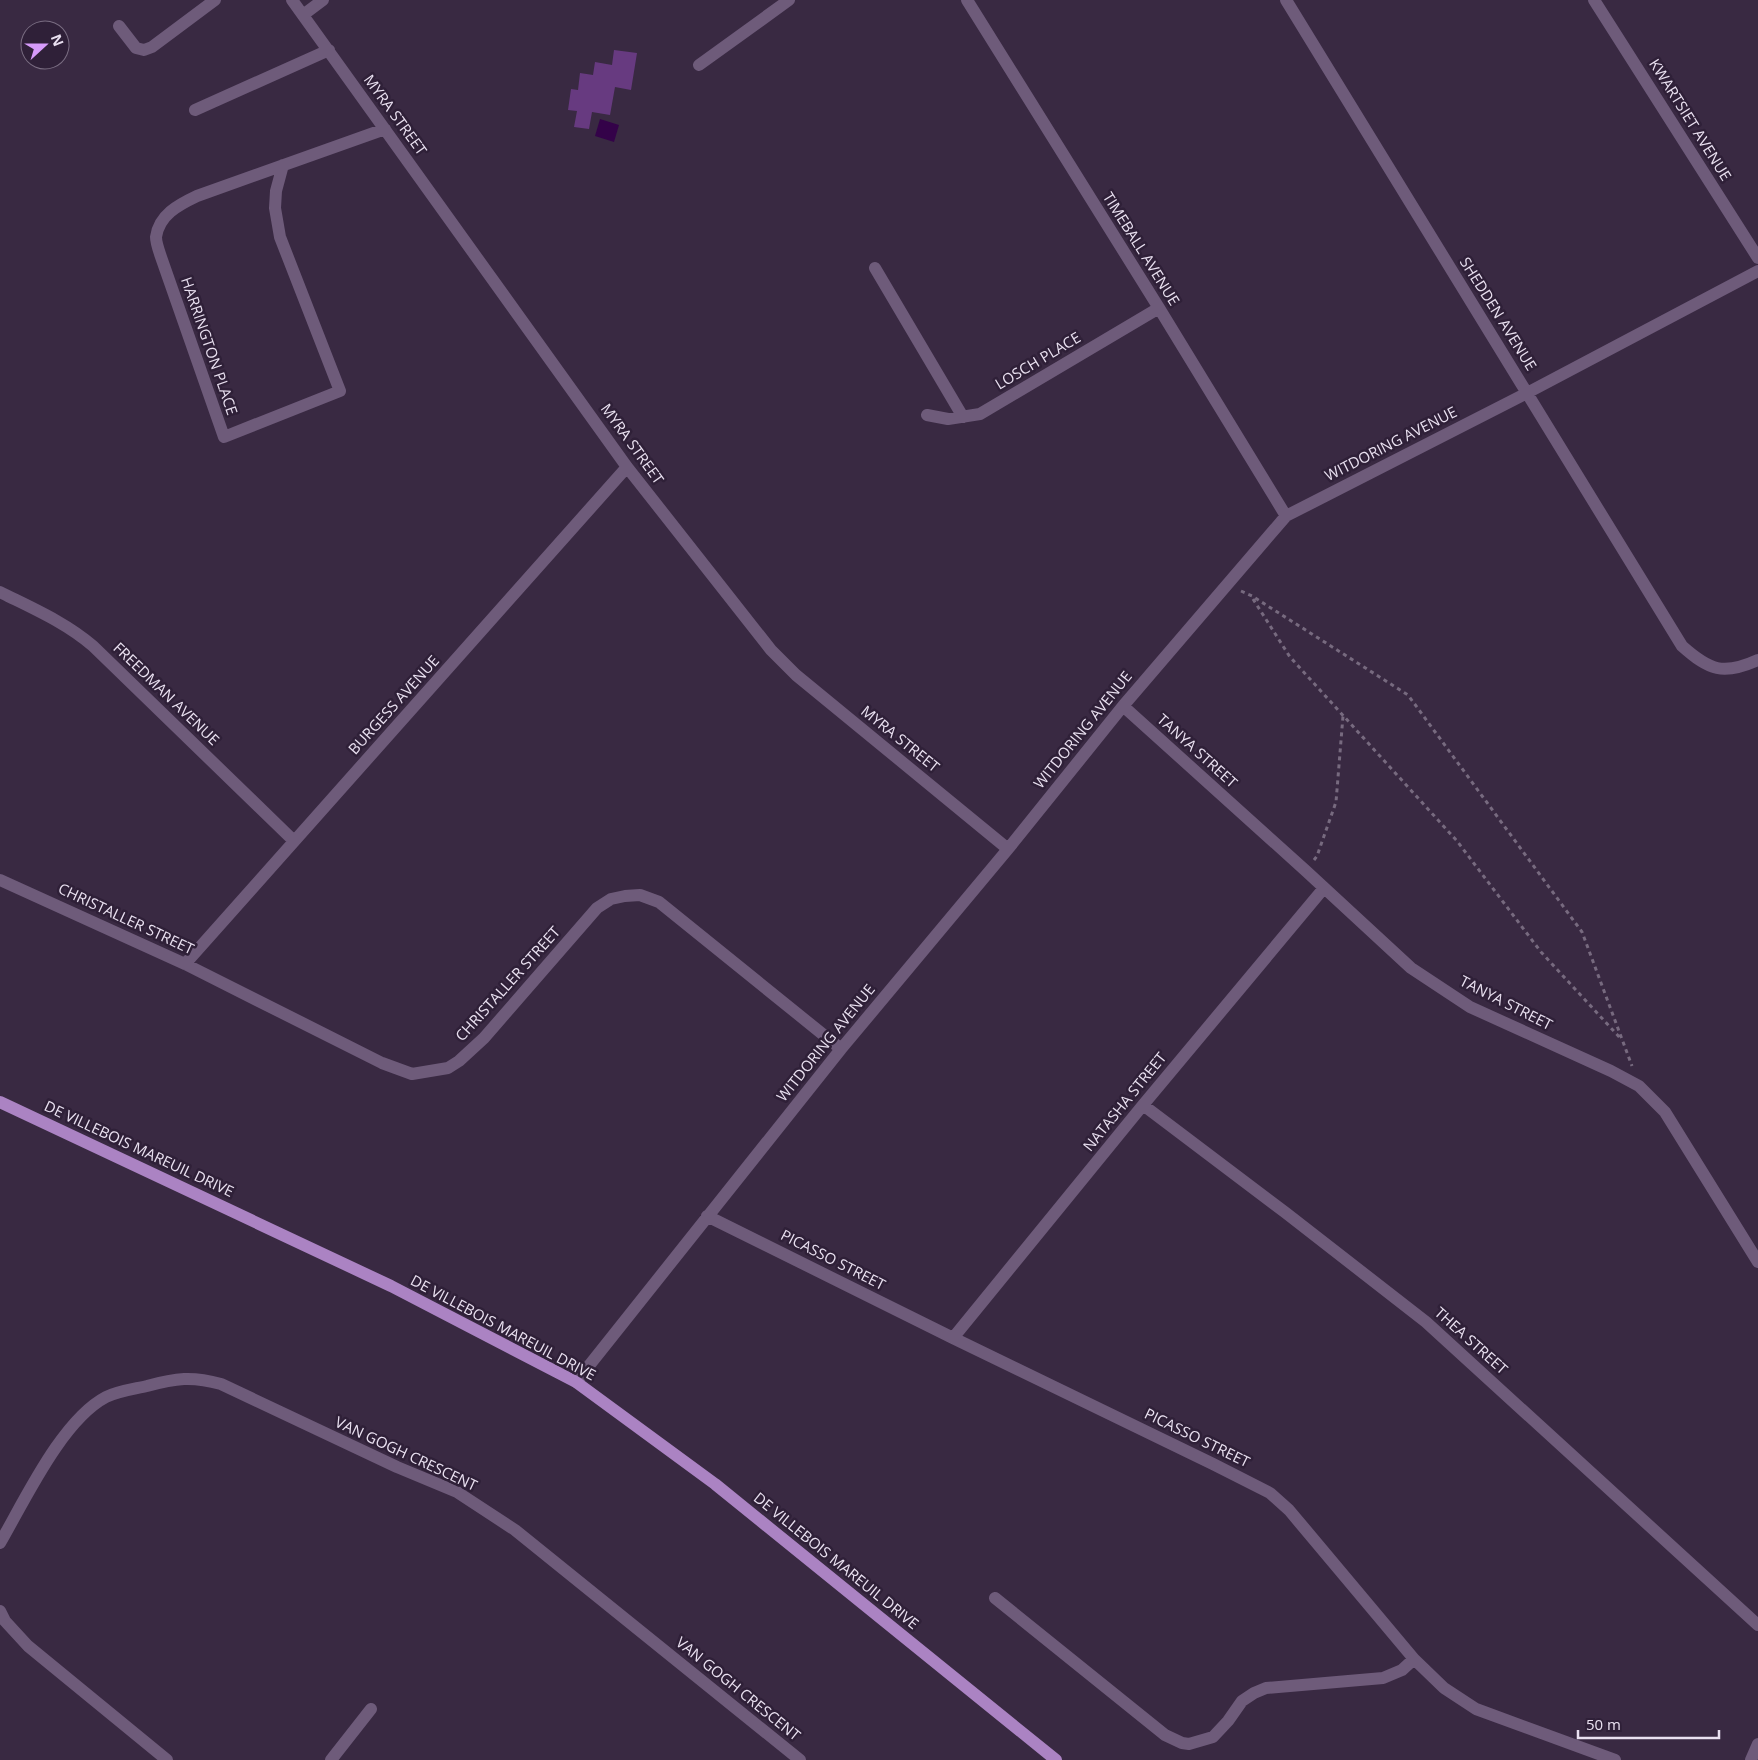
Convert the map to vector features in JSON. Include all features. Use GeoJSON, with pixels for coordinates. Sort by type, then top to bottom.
{"type":"FeatureCollection","features":[{"type":"Feature","properties":{"kind":"main road","name":"DE VILLEBOIS MAREUIL DRIVE"},"geometry":{"type":"LineString","coordinates":[[0,1102],[391,1286],[576,1382],[715,1484],[1056,1760]]}},
{"type":"Feature","properties":{"kind":"street"},"geometry":{"type":"LineString","coordinates":[[119,26],[136,48],[144,50],[152,47],[216,0]]}},
{"type":"Feature","properties":{"kind":"street","name":"MYRA STREET"},"geometry":{"type":"LineString","coordinates":[[292,0],[628,467],[771,650],[796,675],[1008,849]]}},
{"type":"Feature","properties":{"kind":"street"},"geometry":{"type":"LineString","coordinates":[[303,15],[323,0]]}},
{"type":"Feature","properties":{"kind":"street"},"geometry":{"type":"LineString","coordinates":[[698,66],[790,0]]}},
{"type":"Feature","properties":{"kind":"street","name":"TIMEBALL AVENUE"},"geometry":{"type":"LineString","coordinates":[[967,0],[1286,516]]}},
{"type":"Feature","properties":{"kind":"street","name":"SHEDDEN AVENUE"},"geometry":{"type":"LineString","coordinates":[[1286,0],[1682,646],[1699,661],[1710,667],[1733,669],[1758,660]]}},
{"type":"Feature","properties":{"kind":"street","name":"KWARTSIET AVENUE"},"geometry":{"type":"LineString","coordinates":[[1594,0],[1758,258]]}},
{"type":"Feature","properties":{"kind":"street"},"geometry":{"type":"LineString","coordinates":[[195,110],[329,50]]}},
{"type":"Feature","properties":{"kind":"street","name":"HARRINGTON PLACE"},"geometry":{"type":"LineString","coordinates":[[283,165],[276,191],[275,208],[280,237],[340,391],[224,437],[160,257],[156,239],[161,221],[177,206],[197,196],[385,128]]}},
{"type":"Feature","properties":{"kind":"street"},"geometry":{"type":"LineString","coordinates":[[875,268],[963,417]]}},
{"type":"Feature","properties":{"kind":"street","name":"WITDORING AVENUE"},"geometry":{"type":"LineString","coordinates":[[576,1382],[841,1049],[1008,849],[1123,706],[1286,516],[1527,393],[1758,271]]}},
{"type":"Feature","properties":{"kind":"street","name":"LOSCH PLACE"},"geometry":{"type":"LineString","coordinates":[[927,415],[948,419],[980,414],[1159,308]]}},
{"type":"Feature","properties":{"kind":"street","name":"BURGESS AVENUE"},"geometry":{"type":"LineString","coordinates":[[185,964],[628,467]]}},
{"type":"Feature","properties":{"kind":"street","name":"FREEDMAN AVENUE"},"geometry":{"type":"LineString","coordinates":[[0,592],[58,621],[93,646],[294,841]]}},
{"type":"Feature","properties":{"kind":"street","name":"TANYA STREET"},"geometry":{"type":"LineString","coordinates":[[1123,706],[1411,968],[1470,1007],[1640,1086],[1665,1112],[1758,1262]]}},
{"type":"Feature","properties":{"kind":"street","name":"CHRISTALLER STREET"},"geometry":{"type":"LineString","coordinates":[[0,880],[185,964],[382,1063],[412,1074],[448,1068],[459,1061],[484,1038],[597,908],[612,899],[640,895],[659,902],[841,1049]]}},
{"type":"Feature","properties":{"kind":"street","name":"NATASHA STREET"},"geometry":{"type":"LineString","coordinates":[[953,1338],[1143,1104],[1324,888]]}},
{"type":"Feature","properties":{"kind":"street","name":"THEA STREET"},"geometry":{"type":"LineString","coordinates":[[1143,1104],[1286,1212],[1426,1322],[1758,1625]]}},
{"type":"Feature","properties":{"kind":"street","name":"PICASSO STREET"},"geometry":{"type":"LineString","coordinates":[[708,1216],[1270,1493],[1289,1510],[1414,1659],[1444,1688],[1476,1709],[1615,1760]]}},
{"type":"Feature","properties":{"kind":"street","name":"VAN GOGH CRESCENT"},"geometry":{"type":"LineString","coordinates":[[0,1543],[40,1473],[82,1414],[107,1396],[166,1381],[184,1378],[203,1379],[221,1384],[397,1467],[457,1492],[515,1530],[800,1760]]}},
{"type":"Feature","properties":{"kind":"street"},"geometry":{"type":"LineString","coordinates":[[995,1598],[1165,1735],[1182,1743],[1189,1744],[1212,1737],[1228,1721],[1242,1701],[1266,1688],[1383,1678],[1402,1670],[1414,1659]]}},
{"type":"Feature","properties":{"kind":"street"},"geometry":{"type":"LineString","coordinates":[[0,1611],[5,1621],[28,1646],[167,1760]]}},
{"type":"Feature","properties":{"kind":"street"},"geometry":{"type":"LineString","coordinates":[[330,1760],[371,1709]]}},
{"type":"Feature","properties":{"kind":"street"},"geometry":{"type":"LineString","coordinates":[[1751,1760],[1758,1744]]}},
{"type":"Feature","properties":{"kind":"path"},"geometry":{"type":"LineString","coordinates":[[1227,584],[1252,596],[1408,694],[1582,932],[1640,1086]]}},
{"type":"Feature","properties":{"kind":"path"},"geometry":{"type":"LineString","coordinates":[[1252,596],[1290,658],[1457,841],[1541,952],[1624,1042]]}},
{"type":"Feature","properties":{"kind":"path"},"geometry":{"type":"LineString","coordinates":[[1306,871],[1318,856],[1336,802],[1343,716]]}},
{"type":"Feature","properties":{"kind":"shaded area"},"geometry":{"type":"Polygon","coordinates":[[[600,119],[619,125],[614,142],[595,136],[600,119]]]}},
{"type":"Feature","properties":{"kind":"building"},"geometry":{"type":"Polygon","coordinates":[[[614,50],[637,53],[631,90],[615,87],[610,115],[592,112],[589,129],[574,127],[577,111],[568,110],[571,89],[578,90],[580,73],[593,75],[595,62],[612,65],[614,50]]]}}]}
